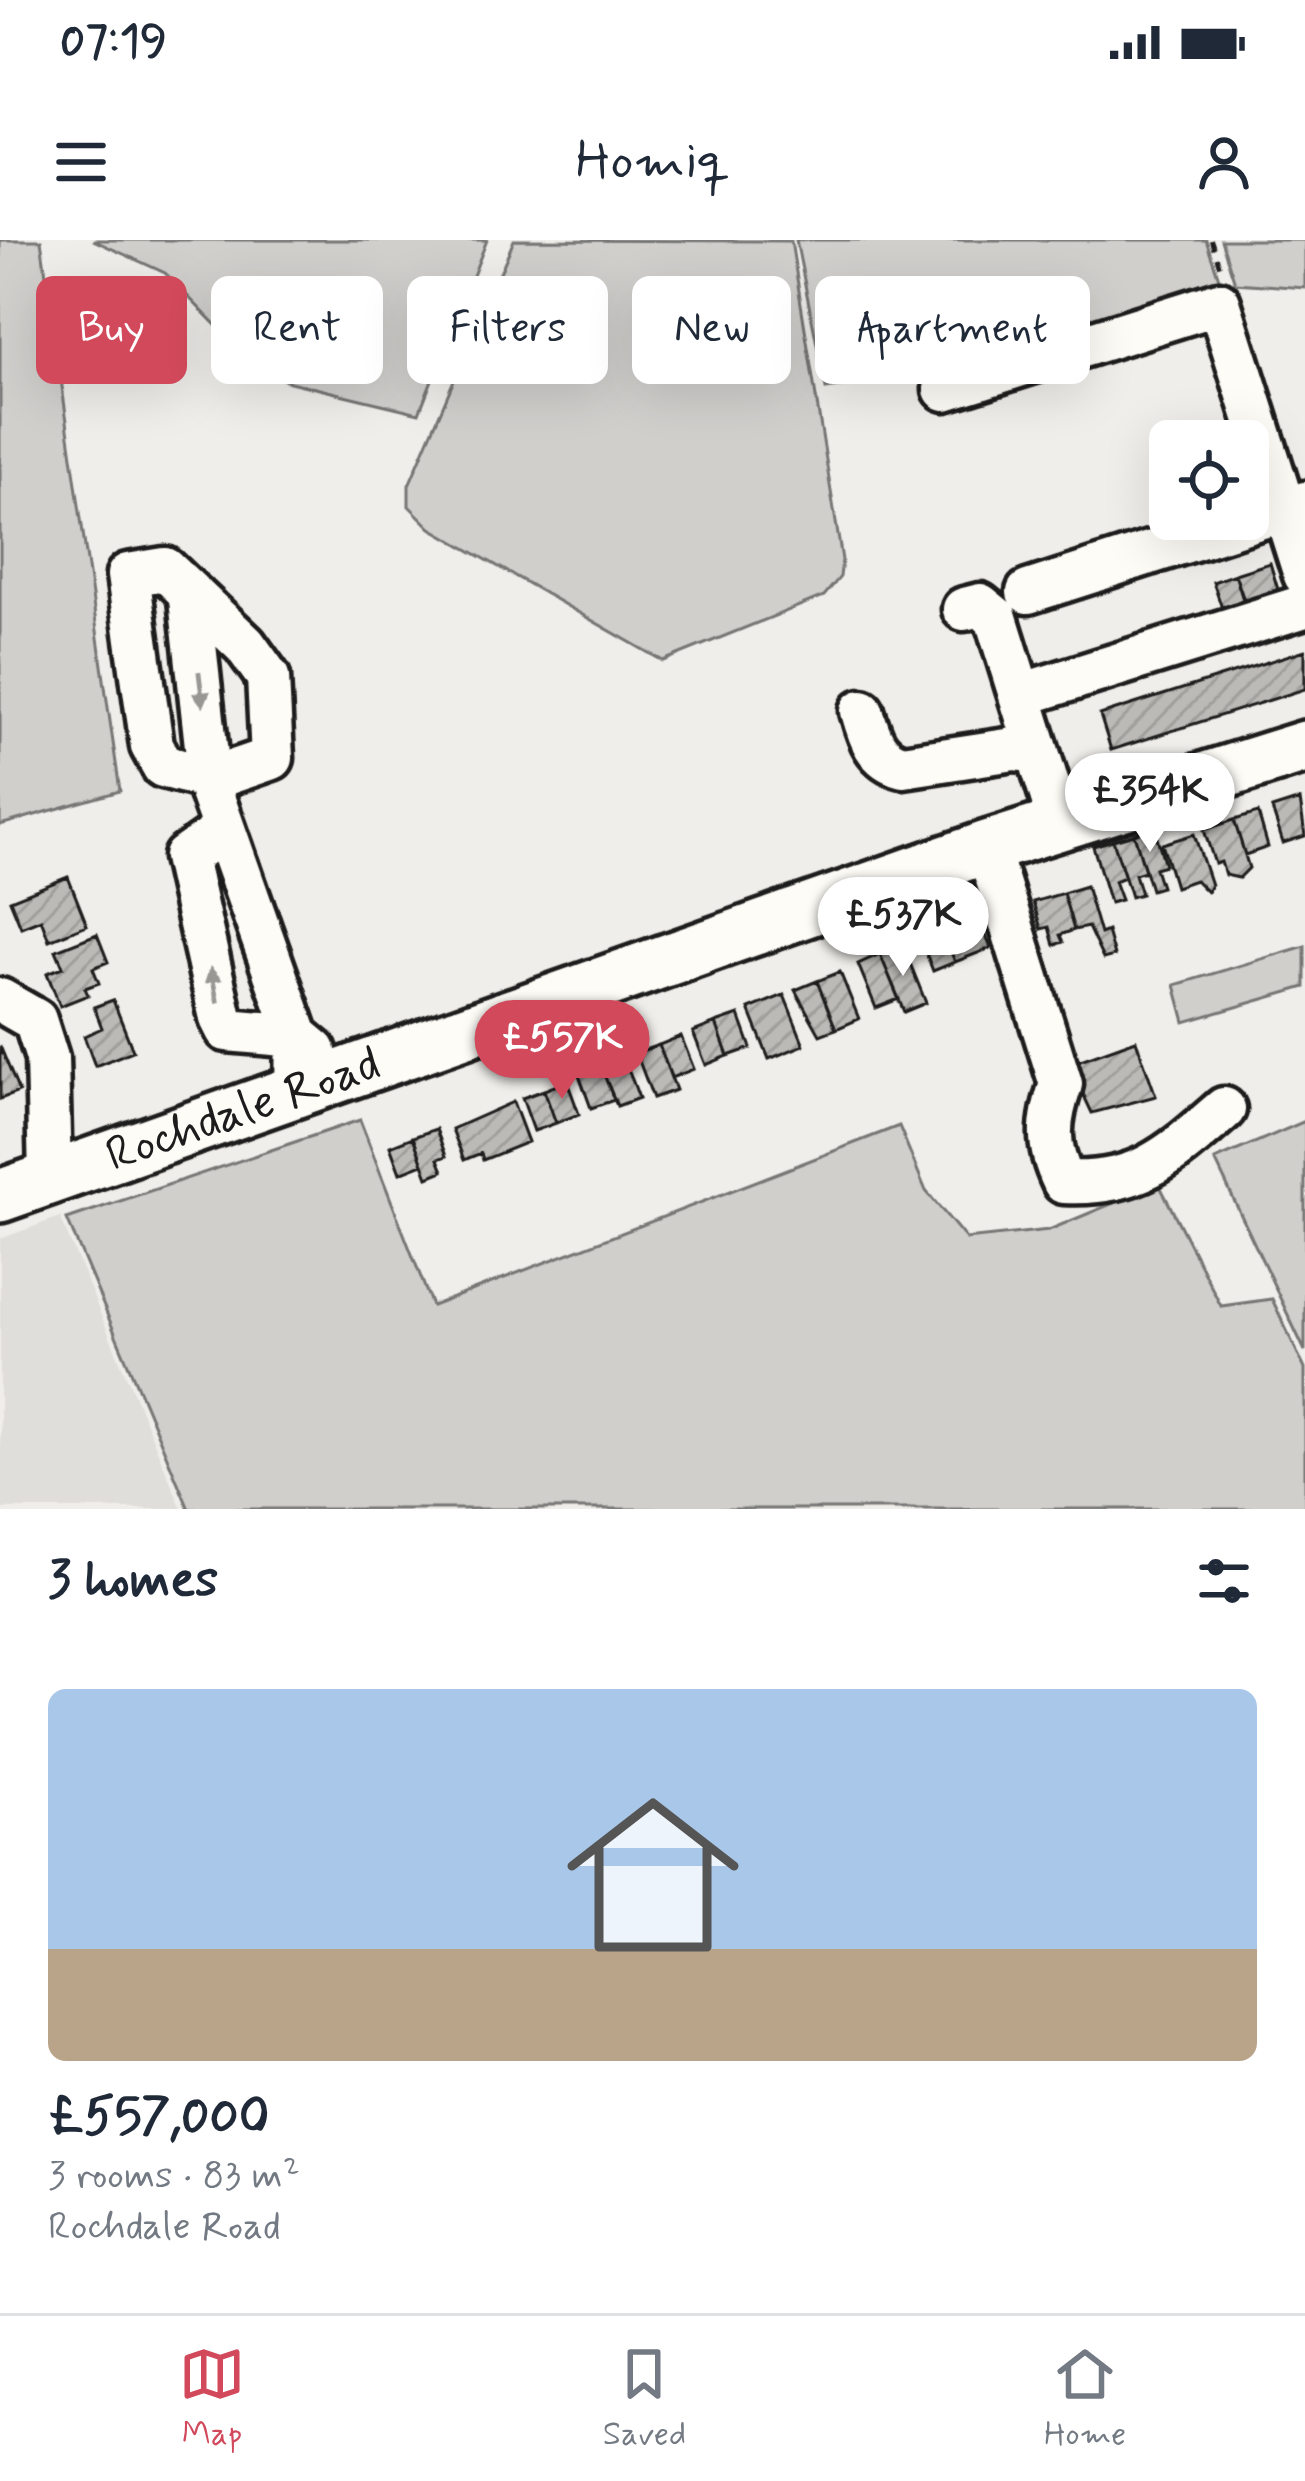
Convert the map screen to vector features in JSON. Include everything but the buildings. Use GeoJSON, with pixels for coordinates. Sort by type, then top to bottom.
{"type":"FeatureCollection","features":[{"type":"Feature","properties":{"kind":"main road","name":"Rochdale Road"},"geometry":{"type":"LineString","coordinates":[[0,1196],[987,847],[1305,747]]}},
{"type":"Feature","properties":{"kind":"street"},"geometry":{"type":"LineString","coordinates":[[945,389],[1219,303],[1294,506],[1305,575]]}},
{"type":"Feature","properties":{"kind":"street"},"geometry":{"type":"LineString","coordinates":[[1028,592],[1294,506]]}},
{"type":"Feature","properties":{"kind":"street"},"geometry":{"type":"LineString","coordinates":[[165,569],[190,598],[245,645],[268,677],[272,758],[211,779],[163,766],[152,746],[128,574],[165,569]]}},
{"type":"Feature","properties":{"kind":"street"},"geometry":{"type":"LineString","coordinates":[[190,598],[211,779],[222,831],[297,1036],[296,1089]]}},
{"type":"Feature","properties":{"kind":"street"},"geometry":{"type":"LineString","coordinates":[[964,608],[980,605],[993,613],[1060,823]]}},
{"type":"Feature","properties":{"kind":"street"},"geometry":{"type":"LineString","coordinates":[[1021,695],[1305,605]]}},
{"type":"Feature","properties":{"kind":"street"},"geometry":{"type":"LineString","coordinates":[[862,711],[871,742],[889,762],[903,766],[1014,749],[1038,752]]}},
{"type":"Feature","properties":{"kind":"street"},"geometry":{"type":"LineString","coordinates":[[222,831],[185,857],[227,1030],[297,1036],[347,1071]]}},
{"type":"Feature","properties":{"kind":"street"},"geometry":{"type":"LineString","coordinates":[[987,847],[1061,1084],[1050,1115],[1048,1150],[1064,1182],[1103,1184],[1162,1163],[1224,1109]]}},
{"type":"Feature","properties":{"kind":"street"},"geometry":{"type":"LineString","coordinates":[[0,1000],[34,1020],[47,1058],[50,1177]]}},
{"type":"Feature","properties":{"kind":"shaded area"},"geometry":{"type":"Polygon","coordinates":[[[0,240],[41,240],[46,276],[36,276],[36,384],[62,384],[120,791],[0,825],[0,240]]]}},
{"type":"Feature","properties":{"kind":"shaded area"},"geometry":{"type":"Polygon","coordinates":[[[93,240],[487,240],[473,276],[407,276],[407,384],[430,384],[419,413],[298,384],[383,384],[383,276],[211,276],[211,320],[187,296],[187,276],[165,273],[93,240]]]}},
{"type":"Feature","properties":{"kind":"shaded area"},"geometry":{"type":"Polygon","coordinates":[[[514,240],[791,241],[842,560],[840,577],[824,596],[663,661],[431,528],[409,506],[409,485],[452,384],[608,384],[608,276],[499,276],[514,240]]]}},
{"type":"Feature","properties":{"kind":"shaded area"},"geometry":{"type":"Polygon","coordinates":[[[796,240],[1206,240],[1223,290],[1090,333],[1090,276],[815,276],[815,334],[796,240]]]}},
{"type":"Feature","properties":{"kind":"shaded area"},"geometry":{"type":"Polygon","coordinates":[[[1221,240],[1305,240],[1305,288],[1235,283],[1221,240]]]}},
{"type":"Feature","properties":{"kind":"shaded area"},"geometry":{"type":"Polygon","coordinates":[[[1305,946],[1305,987],[1185,1022],[1175,985],[1305,946]]]}},
{"type":"Feature","properties":{"kind":"shaded area"},"geometry":{"type":"Polygon","coordinates":[[[360,1120],[432,1306],[899,1126],[926,1191],[966,1239],[1049,1230],[1159,1184],[1221,1306],[1272,1299],[1305,1369],[1305,1509],[189,1509],[67,1219],[360,1120]]]}},
{"type":"Feature","properties":{"kind":"shaded area"},"geometry":{"type":"Polygon","coordinates":[[[1305,1121],[1305,1351],[1215,1160],[1305,1121]]]}},
{"type":"Feature","properties":{"kind":"shaded area"},"geometry":{"type":"Polygon","coordinates":[[[60,1217],[182,1509],[0,1509],[0,1239],[60,1217]]]}}]}
